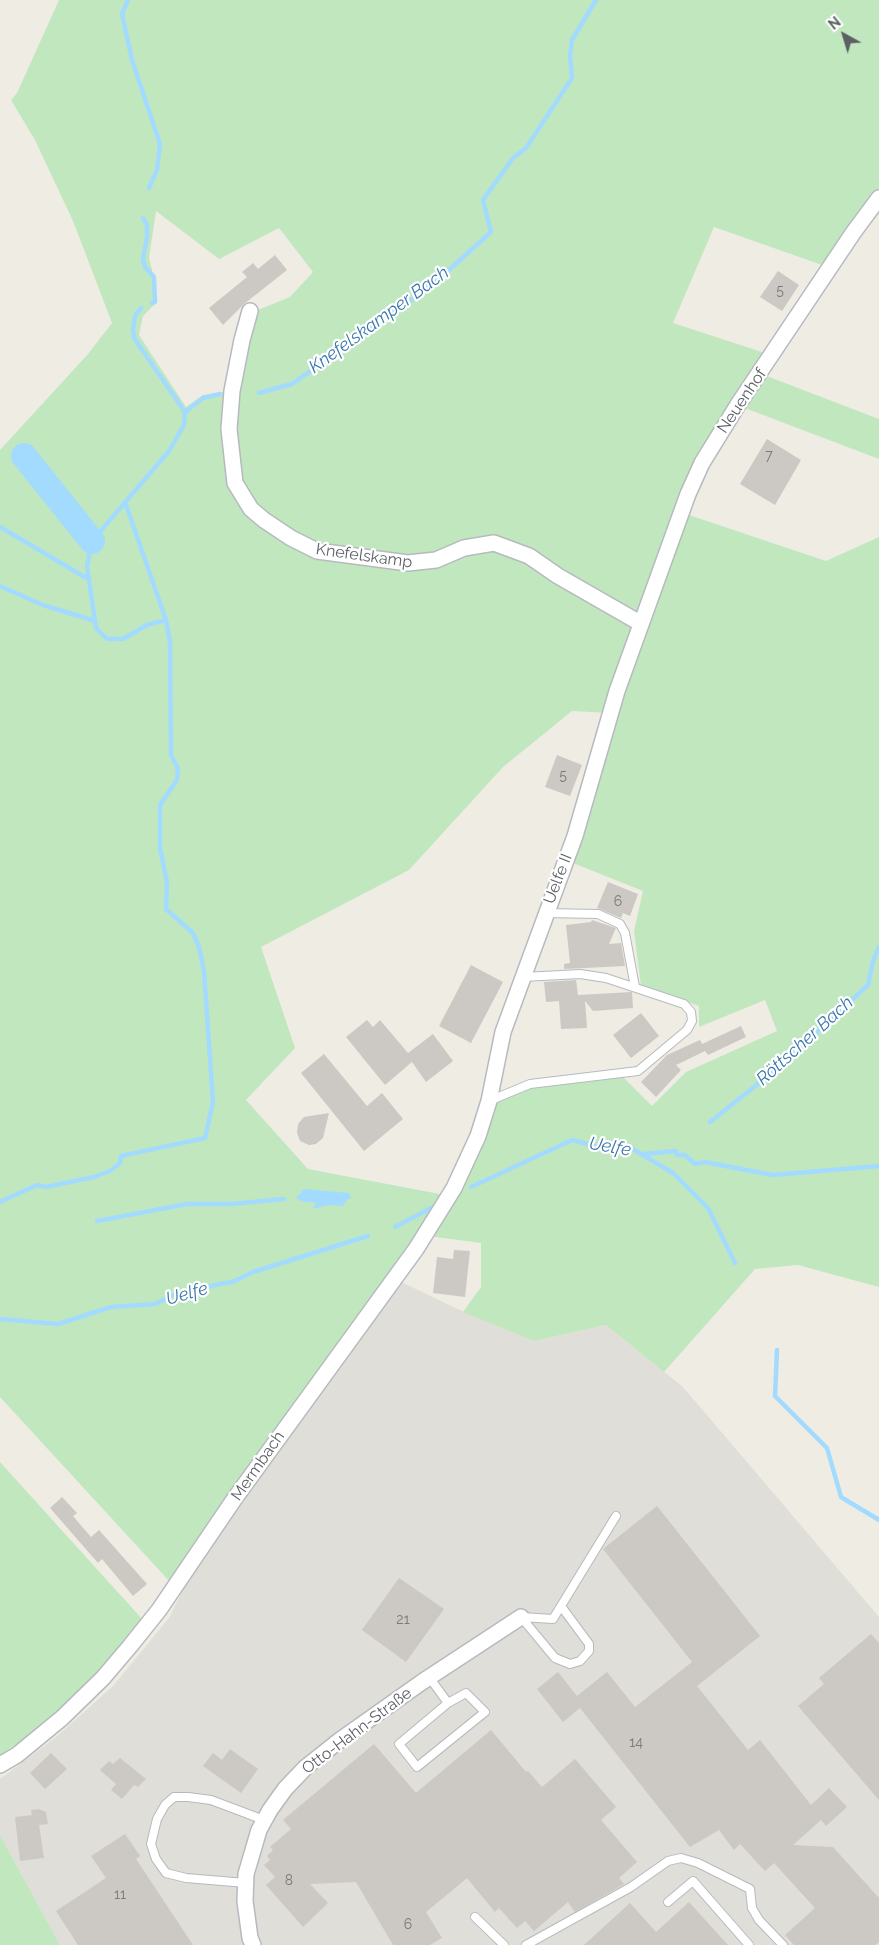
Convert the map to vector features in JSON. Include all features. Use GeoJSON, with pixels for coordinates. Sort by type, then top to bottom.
{"type":"FeatureCollection","features":[{"type":"Feature","properties":{"kind":"street","name":"Neuenhof"},"geometry":{"type":"LineString","coordinates":[[640,623],[673,529],[702,462],[852,233],[879,198]]}},
{"type":"Feature","properties":{"kind":"street","name":"Knefelskamp"},"geometry":{"type":"LineString","coordinates":[[250,311],[232,391],[230,429],[235,483],[251,509],[264,520],[291,538],[317,551],[408,563],[436,560],[464,548],[494,542],[529,556],[558,576],[640,623]]}},
{"type":"Feature","properties":{"kind":"street","name":"Uelfe II"},"geometry":{"type":"LineString","coordinates":[[478,1136],[489,1101],[498,1050],[522,977],[588,799],[617,691],[640,623]]}},
{"type":"Feature","properties":{"kind":"street","name":"Mermbach"},"geometry":{"type":"LineString","coordinates":[[0,1765],[17,1755],[80,1702],[159,1610],[241,1490],[436,1220],[466,1166],[478,1136]]}},
{"type":"Feature","properties":{"kind":"street","name":"Otto-Hahn-Straße"},"geometry":{"type":"LineString","coordinates":[[253,1945],[245,1901],[250,1856],[264,1820],[285,1789],[306,1767],[429,1677],[521,1618]]}},
{"type":"Feature","properties":{"kind":"lane"},"geometry":{"type":"LineString","coordinates":[[545,913],[598,914],[620,924],[625,933],[635,987]]}},
{"type":"Feature","properties":{"kind":"lane"},"geometry":{"type":"LineString","coordinates":[[489,1101],[530,1084],[638,1071],[687,1030],[692,1021],[691,1012],[684,1004],[606,978],[580,974],[522,977]]}},
{"type":"Feature","properties":{"kind":"lane"},"geometry":{"type":"LineString","coordinates":[[521,1618],[553,1619],[616,1516]]}},
{"type":"Feature","properties":{"kind":"lane"},"geometry":{"type":"LineString","coordinates":[[521,1618],[555,1658],[570,1664],[580,1660],[589,1651],[589,1644],[561,1606]]}},
{"type":"Feature","properties":{"kind":"lane"},"geometry":{"type":"LineString","coordinates":[[429,1677],[448,1703]]}},
{"type":"Feature","properties":{"kind":"lane"},"geometry":{"type":"LineString","coordinates":[[466,1694],[485,1712],[417,1767],[399,1744],[448,1703],[466,1694]]}},
{"type":"Feature","properties":{"kind":"lane"},"geometry":{"type":"LineString","coordinates":[[246,1883],[186,1878],[166,1872],[156,1859],[151,1844],[157,1819],[165,1805],[174,1798],[188,1797],[211,1800],[264,1820]]}},
{"type":"Feature","properties":{"kind":"lane"},"geometry":{"type":"LineString","coordinates":[[526,1945],[632,1887],[668,1861],[681,1858],[698,1863],[750,1889],[752,1908],[759,1920],[783,1945]]}},
{"type":"Feature","properties":{"kind":"lane"},"geometry":{"type":"LineString","coordinates":[[668,1902],[693,1881],[749,1945]]}},
{"type":"Feature","properties":{"kind":"lane"},"geometry":{"type":"LineString","coordinates":[[475,1917],[504,1945]]}},
{"type":"Feature","properties":{"kind":"shaded area"},"geometry":{"type":"Polygon","coordinates":[[[397,1280],[464,1312],[534,1341],[606,1325],[683,1387],[879,1617],[879,1945],[60,1945],[0,1835],[0,1779],[56,1737],[113,1686],[169,1618],[199,1558],[397,1280]]]}},
{"type":"Feature","properties":{"kind":"green space"},"geometry":{"type":"Polygon","coordinates":[[[59,0],[879,0],[879,192],[825,266],[714,227],[673,323],[768,354],[735,402],[699,463],[668,532],[639,618],[560,575],[530,554],[494,540],[478,542],[424,561],[409,561],[318,550],[293,537],[266,519],[252,507],[235,476],[231,429],[232,409],[245,340],[253,312],[290,297],[313,272],[279,228],[219,259],[156,211],[149,258],[156,286],[156,303],[143,316],[139,335],[186,407],[203,395],[230,391],[228,428],[231,477],[238,494],[250,511],[289,540],[318,553],[424,565],[438,562],[478,546],[494,545],[503,547],[528,558],[557,578],[637,625],[615,691],[610,713],[572,711],[503,767],[409,870],[261,947],[295,1048],[246,1100],[308,1169],[445,1195],[386,1285],[171,1583],[0,1397],[0,450],[88,354],[112,323],[73,221],[35,140],[11,100],[17,93],[59,0]]]}},
{"type":"Feature","properties":{"kind":"green space"},"geometry":{"type":"Polygon","coordinates":[[[764,375],[879,419],[879,459],[742,407],[764,375]]]}},
{"type":"Feature","properties":{"kind":"green space"},"geometry":{"type":"Polygon","coordinates":[[[683,513],[826,561],[879,537],[879,1287],[798,1265],[755,1269],[664,1372],[606,1325],[534,1341],[463,1312],[481,1287],[481,1243],[428,1236],[492,1103],[531,1086],[621,1075],[652,1106],[686,1072],[777,1031],[765,1000],[699,1027],[699,1006],[641,986],[634,931],[643,891],[568,861],[683,513]]]}},
{"type":"Feature","properties":{"kind":"green space"},"geometry":{"type":"Polygon","coordinates":[[[0,1462],[143,1620],[94,1679],[40,1728],[0,1755],[0,1462]]]}},
{"type":"Feature","properties":{"kind":"green space"},"geometry":{"type":"Polygon","coordinates":[[[0,1835],[60,1945],[0,1945],[0,1835]]]}},
{"type":"Feature","properties":{"kind":"water"},"geometry":{"type":"Polygon","coordinates":[[[304,1189],[349,1193],[351,1197],[345,1202],[344,1206],[329,1205],[312,1209],[316,1204],[313,1202],[303,1202],[296,1198],[304,1189]]]}},
{"type":"Feature","properties":{"kind":"building"},"geometry":{"type":"Polygon","coordinates":[[[275,255],[287,270],[244,304],[223,325],[209,308],[247,277],[242,272],[253,263],[258,269],[275,255]]]}},
{"type":"Feature","properties":{"kind":"building"},"geometry":{"type":"Polygon","coordinates":[[[778,271],[799,285],[782,311],[760,297],[778,271]]]}},
{"type":"Feature","properties":{"kind":"building"},"geometry":{"type":"Polygon","coordinates":[[[767,439],[801,460],[775,505],[740,484],[767,439]]]}},
{"type":"Feature","properties":{"kind":"building"},"geometry":{"type":"Polygon","coordinates":[[[557,755],[582,765],[570,796],[545,787],[557,755]]]}},
{"type":"Feature","properties":{"kind":"building"},"geometry":{"type":"Polygon","coordinates":[[[608,882],[638,894],[630,916],[623,913],[621,918],[597,908],[608,882]]]}},
{"type":"Feature","properties":{"kind":"building"},"geometry":{"type":"Polygon","coordinates":[[[592,920],[616,928],[609,944],[621,943],[625,966],[564,969],[564,964],[570,963],[566,925],[591,922],[592,920]]]}},
{"type":"Feature","properties":{"kind":"building"},"geometry":{"type":"Polygon","coordinates":[[[471,965],[503,982],[471,1043],[439,1026],[471,965]]]}},
{"type":"Feature","properties":{"kind":"building"},"geometry":{"type":"Polygon","coordinates":[[[576,980],[578,995],[632,992],[633,1008],[593,1011],[585,1001],[587,1028],[561,1029],[559,1001],[546,1002],[544,982],[576,980]]]}},
{"type":"Feature","properties":{"kind":"building"},"geometry":{"type":"Polygon","coordinates":[[[641,1013],[659,1036],[631,1058],[613,1035],[641,1013]]]}},
{"type":"Feature","properties":{"kind":"building"},"geometry":{"type":"Polygon","coordinates":[[[367,1020],[373,1027],[380,1020],[408,1053],[433,1034],[453,1061],[426,1082],[412,1062],[385,1085],[346,1037],[367,1020]]]}},
{"type":"Feature","properties":{"kind":"building"},"geometry":{"type":"Polygon","coordinates":[[[741,1026],[746,1037],[708,1055],[705,1051],[676,1065],[681,1070],[656,1097],[641,1082],[667,1055],[700,1040],[702,1044],[741,1026]]]}},
{"type":"Feature","properties":{"kind":"building"},"geometry":{"type":"Polygon","coordinates":[[[324,1054],[367,1106],[382,1093],[403,1119],[364,1151],[301,1073],[324,1054]]]}},
{"type":"Feature","properties":{"kind":"building"},"geometry":{"type":"Polygon","coordinates":[[[329,1113],[323,1138],[316,1144],[309,1145],[300,1141],[297,1133],[298,1124],[304,1117],[329,1113]]]}},
{"type":"Feature","properties":{"kind":"building"},"geometry":{"type":"Polygon","coordinates":[[[454,1250],[470,1251],[465,1297],[433,1293],[437,1257],[453,1259],[454,1250]]]}},
{"type":"Feature","properties":{"kind":"building"},"geometry":{"type":"Polygon","coordinates":[[[62,1497],[77,1513],[73,1516],[91,1537],[99,1530],[147,1584],[133,1596],[102,1559],[98,1563],[50,1508],[62,1497]]]}},
{"type":"Feature","properties":{"kind":"building"},"geometry":{"type":"Polygon","coordinates":[[[657,1506],[760,1636],[697,1686],[748,1750],[760,1740],[811,1805],[829,1788],[847,1807],[826,1826],[821,1820],[793,1845],[833,1847],[879,1898],[879,1942],[875,1945],[794,1945],[785,1935],[815,1908],[774,1863],[765,1871],[740,1844],[734,1850],[719,1830],[690,1847],[580,1708],[563,1722],[537,1689],[558,1672],[577,1696],[607,1672],[635,1707],[692,1662],[603,1549],[657,1506]]]}},
{"type":"Feature","properties":{"kind":"building"},"geometry":{"type":"Polygon","coordinates":[[[399,1578],[444,1609],[406,1662],[362,1630],[399,1578]]]}},
{"type":"Feature","properties":{"kind":"building"},"geometry":{"type":"Polygon","coordinates":[[[871,1634],[879,1643],[879,1800],[798,1706],[824,1684],[819,1678],[871,1634]]]}},
{"type":"Feature","properties":{"kind":"building"},"geometry":{"type":"Polygon","coordinates":[[[491,1730],[526,1772],[528,1771],[542,1787],[575,1759],[616,1807],[601,1820],[637,1862],[619,1878],[624,1884],[575,1912],[568,1902],[534,1931],[525,1921],[517,1928],[499,1908],[495,1912],[467,1878],[426,1912],[442,1938],[430,1945],[393,1945],[356,1882],[310,1884],[328,1903],[303,1927],[266,1885],[275,1877],[264,1865],[270,1860],[267,1856],[273,1850],[270,1847],[291,1829],[283,1820],[374,1744],[416,1793],[491,1730]]]}},
{"type":"Feature","properties":{"kind":"building"},"geometry":{"type":"Polygon","coordinates":[[[230,1749],[258,1769],[241,1793],[203,1766],[213,1753],[222,1760],[230,1749]]]}},
{"type":"Feature","properties":{"kind":"building"},"geometry":{"type":"Polygon","coordinates":[[[51,1753],[67,1769],[45,1789],[30,1773],[51,1753]]]}},
{"type":"Feature","properties":{"kind":"building"},"geometry":{"type":"Polygon","coordinates":[[[120,1758],[146,1779],[138,1787],[134,1785],[122,1799],[111,1790],[116,1784],[100,1770],[109,1761],[113,1764],[120,1758]]]}},
{"type":"Feature","properties":{"kind":"building"},"geometry":{"type":"Polygon","coordinates":[[[39,1809],[46,1812],[48,1824],[39,1825],[44,1858],[20,1861],[15,1817],[32,1815],[31,1810],[39,1809]]]}},
{"type":"Feature","properties":{"kind":"building"},"geometry":{"type":"Polygon","coordinates":[[[125,1834],[140,1856],[136,1859],[193,1945],[78,1945],[56,1911],[106,1878],[91,1856],[125,1834]]]}},
{"type":"Feature","properties":{"kind":"building"},"geometry":{"type":"Polygon","coordinates":[[[689,1902],[728,1945],[584,1945],[630,1903],[656,1932],[689,1902]]]}},
{"type":"Feature","properties":{"kind":"waterway"},"geometry":{"type":"LineString","coordinates":[[128,0],[122,14],[132,60],[160,144],[157,170],[149,188]]}},
{"type":"Feature","properties":{"kind":"waterway","name":"Knefelskamper Bach"},"geometry":{"type":"LineString","coordinates":[[259,393],[292,384],[430,287],[491,232],[483,200],[513,158],[526,148],[572,78],[570,56],[572,40],[596,0]]}},
{"type":"Feature","properties":{"kind":"waterway"},"geometry":{"type":"LineString","coordinates":[[143,218],[147,225],[143,259],[145,267],[154,277],[155,302],[152,303]]}},
{"type":"Feature","properties":{"kind":"waterway"},"geometry":{"type":"LineString","coordinates":[[141,308],[135,316],[134,338],[185,412]]}},
{"type":"Feature","properties":{"kind":"waterway","name":"Knefelskamper Bach"},"geometry":{"type":"LineString","coordinates":[[185,412],[203,398],[220,394]]}},
{"type":"Feature","properties":{"kind":"waterway"},"geometry":{"type":"LineString","coordinates":[[0,1202],[37,1185],[46,1187],[94,1177],[110,1171],[120,1163],[121,1156],[205,1138],[213,1102],[204,971],[199,947],[193,933],[166,909],[167,882],[160,848],[160,805],[177,780],[178,769],[171,755],[170,642],[166,620],[147,625],[123,639],[107,639],[96,628],[87,566],[92,541],[169,451],[184,425],[185,412]]}},
{"type":"Feature","properties":{"kind":"waterway"},"geometry":{"type":"LineString","coordinates":[[24,456],[92,541]]}},
{"type":"Feature","properties":{"kind":"waterway"},"geometry":{"type":"LineString","coordinates":[[125,502],[166,620]]}},
{"type":"Feature","properties":{"kind":"waterway"},"geometry":{"type":"LineString","coordinates":[[0,527],[88,579]]}},
{"type":"Feature","properties":{"kind":"waterway"},"geometry":{"type":"LineString","coordinates":[[0,586],[43,605],[95,621]]}},
{"type":"Feature","properties":{"kind":"waterway","name":"Röttscher Bach"},"geometry":{"type":"LineString","coordinates":[[710,1122],[779,1067],[868,985],[873,961],[879,947]]}},
{"type":"Feature","properties":{"kind":"waterway","name":"Uelfe"},"geometry":{"type":"LineString","coordinates":[[471,1187],[572,1140],[595,1146],[631,1148],[673,1173],[708,1208],[735,1263]]}},
{"type":"Feature","properties":{"kind":"waterway"},"geometry":{"type":"LineString","coordinates":[[644,1154],[676,1151],[677,1155],[685,1155],[695,1164],[704,1162],[773,1175],[879,1166]]}},
{"type":"Feature","properties":{"kind":"waterway"},"geometry":{"type":"LineString","coordinates":[[97,1221],[187,1204],[231,1204],[284,1199]]}},
{"type":"Feature","properties":{"kind":"waterway","name":"Uelfe"},"geometry":{"type":"LineString","coordinates":[[395,1227],[433,1207]]}},
{"type":"Feature","properties":{"kind":"waterway","name":"Uelfe"},"geometry":{"type":"LineString","coordinates":[[0,1319],[58,1324],[111,1307],[155,1304],[177,1293],[235,1281],[253,1272],[368,1236]]}},
{"type":"Feature","properties":{"kind":"waterway","name":"Uelfe"},"geometry":{"type":"LineString","coordinates":[[777,1350],[775,1396],[827,1448],[841,1497],[879,1520]]}}]}
